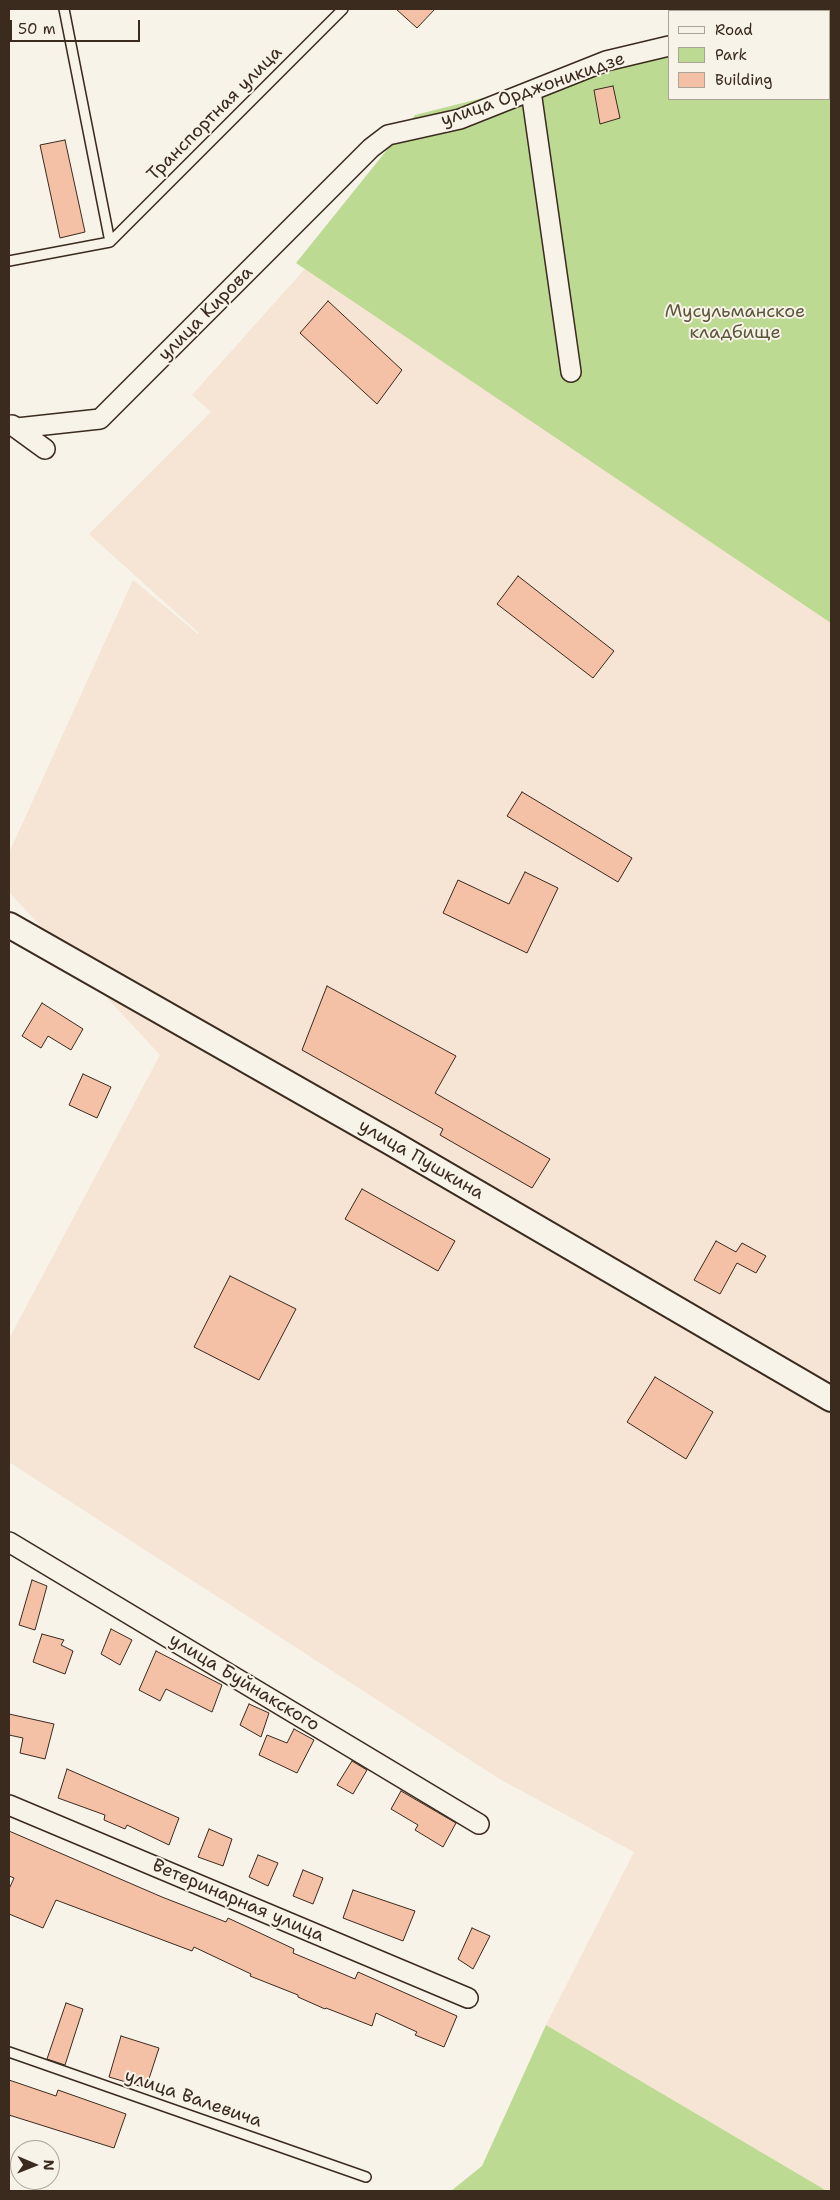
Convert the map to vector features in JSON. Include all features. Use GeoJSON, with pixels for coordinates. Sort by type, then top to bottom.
{"type":"FeatureCollection","features":[{"type":"Feature","properties":{"kind":"street","name":"улица Орджоникидзе"},"geometry":{"type":"LineString","coordinates":[[371,148],[388,135],[460,119],[606,61],[668,46]]}},
{"type":"Feature","properties":{"kind":"street"},"geometry":{"type":"LineString","coordinates":[[531,91],[571,372]]}},
{"type":"Feature","properties":{"kind":"street","name":"улица Кирова"},"geometry":{"type":"LineString","coordinates":[[13,425],[100,420],[371,148]]}},
{"type":"Feature","properties":{"kind":"street"},"geometry":{"type":"LineString","coordinates":[[13,425],[45,449]]}},
{"type":"Feature","properties":{"kind":"street","name":"улица Пушкина"},"geometry":{"type":"LineString","coordinates":[[9,924],[392,1143],[831,1399]]}},
{"type":"Feature","properties":{"kind":"street","name":"улица Буйнакского"},"geometry":{"type":"LineString","coordinates":[[9,1542],[479,1824]]}},
{"type":"Feature","properties":{"kind":"street","name":"Ветеринарная улица"},"geometry":{"type":"LineString","coordinates":[[9,1805],[468,1998]]}},
{"type":"Feature","properties":{"kind":"lane"},"geometry":{"type":"LineString","coordinates":[[9,261],[110,242],[64,9]]}},
{"type":"Feature","properties":{"kind":"lane","name":"Транспортная улица"},"geometry":{"type":"LineString","coordinates":[[110,242],[343,9]]}},
{"type":"Feature","properties":{"kind":"lane","name":"улица Валевича"},"geometry":{"type":"LineString","coordinates":[[9,2052],[366,2177]]}},
{"type":"Feature","properties":{"kind":"shaded area"},"geometry":{"type":"Polygon","coordinates":[[[312,261],[831,587],[831,2191],[827,2191],[546,2025],[634,1852],[498,1778],[9,1462],[9,1339],[160,1055],[9,892],[9,853],[133,580],[199,633],[89,534],[211,412],[192,395],[312,261]]]}},
{"type":"Feature","properties":{"kind":"green space","name":"Мусульманское кладбище"},"geometry":{"type":"Polygon","coordinates":[[[830,10],[831,623],[296,263],[415,115],[668,51],[668,100],[830,100],[830,10]]]}},
{"type":"Feature","properties":{"kind":"green space"},"geometry":{"type":"Polygon","coordinates":[[[546,2025],[827,2191],[451,2191],[482,2166],[546,2025]]]}},
{"type":"Feature","properties":{"kind":"building"},"geometry":{"type":"Polygon","coordinates":[[[396,9],[435,9],[417,28],[396,9]]]}},
{"type":"Feature","properties":{"kind":"building"},"geometry":{"type":"Polygon","coordinates":[[[613,86],[620,118],[600,124],[594,90],[613,86]]]}},
{"type":"Feature","properties":{"kind":"building"},"geometry":{"type":"Polygon","coordinates":[[[65,140],[85,232],[60,238],[40,145],[65,140]]]}},
{"type":"Feature","properties":{"kind":"building"},"geometry":{"type":"Polygon","coordinates":[[[328,301],[402,370],[377,404],[300,333],[328,301]]]}},
{"type":"Feature","properties":{"kind":"building"},"geometry":{"type":"Polygon","coordinates":[[[518,576],[614,651],[593,678],[497,604],[518,576]]]}},
{"type":"Feature","properties":{"kind":"building"},"geometry":{"type":"Polygon","coordinates":[[[522,792],[632,858],[618,882],[507,816],[522,792]]]}},
{"type":"Feature","properties":{"kind":"building"},"geometry":{"type":"Polygon","coordinates":[[[525,872],[558,888],[527,953],[443,913],[458,880],[509,904],[525,872]]]}},
{"type":"Feature","properties":{"kind":"building"},"geometry":{"type":"Polygon","coordinates":[[[327,986],[456,1056],[435,1093],[550,1159],[532,1188],[440,1135],[443,1129],[302,1050],[327,986]]]}},
{"type":"Feature","properties":{"kind":"building"},"geometry":{"type":"Polygon","coordinates":[[[42,1003],[83,1029],[71,1050],[48,1036],[41,1048],[22,1036],[42,1003]]]}},
{"type":"Feature","properties":{"kind":"building"},"geometry":{"type":"Polygon","coordinates":[[[83,1074],[111,1087],[97,1118],[69,1105],[83,1074]]]}},
{"type":"Feature","properties":{"kind":"building"},"geometry":{"type":"Polygon","coordinates":[[[362,1189],[455,1241],[438,1271],[345,1219],[362,1189]]]}},
{"type":"Feature","properties":{"kind":"building"},"geometry":{"type":"Polygon","coordinates":[[[716,1241],[736,1252],[742,1243],[766,1256],[756,1273],[737,1263],[720,1294],[694,1280],[716,1241]]]}},
{"type":"Feature","properties":{"kind":"building"},"geometry":{"type":"Polygon","coordinates":[[[230,1276],[296,1309],[259,1380],[194,1347],[230,1276]]]}},
{"type":"Feature","properties":{"kind":"building"},"geometry":{"type":"Polygon","coordinates":[[[655,1377],[713,1412],[686,1459],[627,1422],[655,1377]]]}},
{"type":"Feature","properties":{"kind":"building"},"geometry":{"type":"Polygon","coordinates":[[[32,1580],[47,1586],[35,1630],[19,1625],[32,1580]]]}},
{"type":"Feature","properties":{"kind":"building"},"geometry":{"type":"Polygon","coordinates":[[[111,1629],[132,1640],[120,1665],[101,1654],[111,1629]]]}},
{"type":"Feature","properties":{"kind":"building"},"geometry":{"type":"Polygon","coordinates":[[[42,1634],[64,1640],[61,1645],[73,1651],[65,1674],[33,1662],[42,1634]]]}},
{"type":"Feature","properties":{"kind":"building"},"geometry":{"type":"Polygon","coordinates":[[[156,1651],[222,1685],[212,1712],[166,1689],[160,1701],[139,1690],[156,1651]]]}},
{"type":"Feature","properties":{"kind":"building"},"geometry":{"type":"Polygon","coordinates":[[[249,1704],[269,1713],[261,1737],[240,1725],[249,1704]]]}},
{"type":"Feature","properties":{"kind":"building"},"geometry":{"type":"Polygon","coordinates":[[[9,1714],[54,1724],[45,1759],[20,1753],[23,1738],[9,1735],[9,1714]]]}},
{"type":"Feature","properties":{"kind":"building"},"geometry":{"type":"Polygon","coordinates":[[[294,1729],[314,1740],[297,1773],[259,1755],[267,1735],[287,1743],[294,1729]]]}},
{"type":"Feature","properties":{"kind":"building"},"geometry":{"type":"Polygon","coordinates":[[[352,1761],[367,1770],[353,1794],[337,1785],[352,1761]]]}},
{"type":"Feature","properties":{"kind":"building"},"geometry":{"type":"Polygon","coordinates":[[[67,1769],[179,1818],[169,1845],[127,1825],[125,1829],[104,1820],[105,1815],[58,1798],[67,1769]]]}},
{"type":"Feature","properties":{"kind":"building"},"geometry":{"type":"Polygon","coordinates":[[[401,1791],[456,1823],[443,1847],[415,1830],[418,1825],[391,1809],[401,1791]]]}},
{"type":"Feature","properties":{"kind":"building"},"geometry":{"type":"Polygon","coordinates":[[[209,1829],[232,1839],[223,1866],[198,1857],[209,1829]]]}},
{"type":"Feature","properties":{"kind":"building"},"geometry":{"type":"Polygon","coordinates":[[[9,1831],[162,1897],[226,1922],[228,1918],[294,1949],[293,1953],[355,1979],[358,1972],[457,2016],[444,2047],[415,2035],[417,2032],[376,2013],[372,2026],[325,2009],[298,1997],[298,1995],[250,1976],[251,1974],[194,1947],[192,1951],[56,1900],[43,1928],[9,1914],[9,1889],[14,1878],[9,1876],[9,1831]]]}},
{"type":"Feature","properties":{"kind":"building"},"geometry":{"type":"Polygon","coordinates":[[[258,1855],[278,1863],[268,1886],[249,1877],[258,1855]]]}},
{"type":"Feature","properties":{"kind":"building"},"geometry":{"type":"Polygon","coordinates":[[[303,1870],[323,1878],[313,1904],[293,1896],[303,1870]]]}},
{"type":"Feature","properties":{"kind":"building"},"geometry":{"type":"Polygon","coordinates":[[[353,1890],[415,1911],[403,1941],[343,1918],[353,1890]]]}},
{"type":"Feature","properties":{"kind":"building"},"geometry":{"type":"Polygon","coordinates":[[[472,1928],[490,1936],[473,1969],[458,1959],[472,1928]]]}},
{"type":"Feature","properties":{"kind":"building"},"geometry":{"type":"Polygon","coordinates":[[[66,2003],[83,2009],[65,2065],[47,2059],[66,2003]]]}},
{"type":"Feature","properties":{"kind":"building"},"geometry":{"type":"Polygon","coordinates":[[[121,2036],[159,2048],[146,2088],[109,2077],[121,2036]]]}},
{"type":"Feature","properties":{"kind":"building"},"geometry":{"type":"Polygon","coordinates":[[[9,2080],[56,2096],[58,2090],[126,2114],[114,2148],[9,2115],[9,2080]]]}}]}
